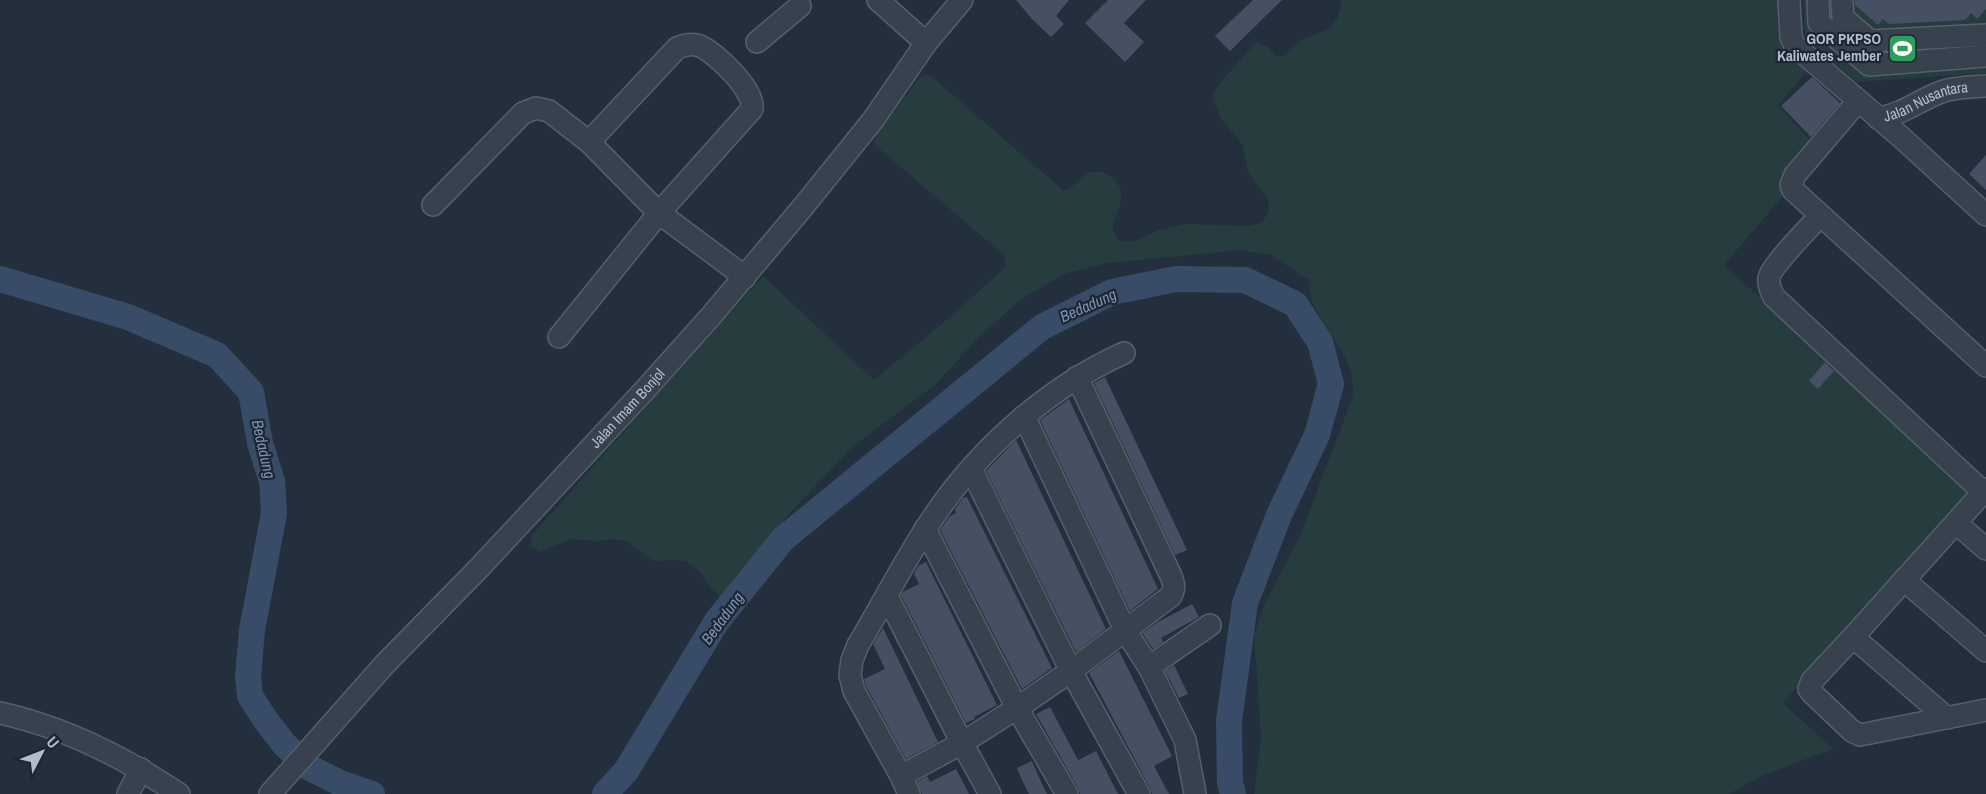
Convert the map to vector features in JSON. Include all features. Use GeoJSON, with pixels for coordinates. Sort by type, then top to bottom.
{"type":"FeatureCollection","features":[{"type":"Feature","properties":{"kind":"street"},"geometry":{"type":"LineString","coordinates":[[878,0],[926,43]]}},
{"type":"Feature","properties":{"kind":"street","name":"Jalan Imam Bonjol"},"geometry":{"type":"LineString","coordinates":[[270,794],[385,664],[480,567],[644,391],[745,277],[873,120],[926,43],[962,0]]}},
{"type":"Feature","properties":{"kind":"street","name":"Jalan Nusantara"},"geometry":{"type":"LineString","coordinates":[[1789,0],[1793,42],[1878,118],[1897,114],[1942,92],[1986,86]]}},
{"type":"Feature","properties":{"kind":"street"},"geometry":{"type":"LineString","coordinates":[[1818,0],[1819,23],[1850,37],[1872,42],[1986,35]]}},
{"type":"Feature","properties":{"kind":"street"},"geometry":{"type":"LineString","coordinates":[[1842,0],[1843,18],[1850,37],[1869,64],[1986,56]]}},
{"type":"Feature","properties":{"kind":"street"},"geometry":{"type":"LineString","coordinates":[[757,42],[800,2]]}},
{"type":"Feature","properties":{"kind":"street"},"geometry":{"type":"LineString","coordinates":[[1822,70],[1850,37]]}},
{"type":"Feature","properties":{"kind":"street"},"geometry":{"type":"LineString","coordinates":[[559,337],[659,213],[752,109],[753,103],[740,81],[708,51],[692,44],[677,48],[589,142]]}},
{"type":"Feature","properties":{"kind":"street"},"geometry":{"type":"LineString","coordinates":[[1858,101],[1792,181],[1793,190],[1986,366]]}},
{"type":"Feature","properties":{"kind":"street"},"geometry":{"type":"LineString","coordinates":[[433,205],[523,113],[536,108],[549,111],[589,142],[659,213],[745,277]]}},
{"type":"Feature","properties":{"kind":"street"},"geometry":{"type":"LineString","coordinates":[[1878,118],[1986,215]]}},
{"type":"Feature","properties":{"kind":"street"},"geometry":{"type":"LineString","coordinates":[[1820,216],[1769,277],[1774,297],[1985,490],[1812,681],[1809,689],[1852,731],[1860,735],[1986,710]]}},
{"type":"Feature","properties":{"kind":"street"},"geometry":{"type":"LineString","coordinates":[[1077,377],[1174,584],[1174,591],[1171,596],[1071,671],[962,743],[905,785],[854,691],[850,675],[852,660],[858,645],[926,529],[970,469],[1024,416],[1077,377],[1124,353]]}},
{"type":"Feature","properties":{"kind":"street"},"geometry":{"type":"LineString","coordinates":[[1024,416],[1125,630],[1149,667],[1185,740],[1195,794]]}},
{"type":"Feature","properties":{"kind":"street"},"geometry":{"type":"LineString","coordinates":[[970,469],[1071,671],[1139,794]]}},
{"type":"Feature","properties":{"kind":"street"},"geometry":{"type":"LineString","coordinates":[[1956,523],[1986,549]]}},
{"type":"Feature","properties":{"kind":"street"},"geometry":{"type":"LineString","coordinates":[[926,529],[1017,708],[1067,794]]}},
{"type":"Feature","properties":{"kind":"street"},"geometry":{"type":"LineString","coordinates":[[1904,580],[1986,651]]}},
{"type":"Feature","properties":{"kind":"street"},"geometry":{"type":"LineString","coordinates":[[887,596],[990,794]]}},
{"type":"Feature","properties":{"kind":"street"},"geometry":{"type":"LineString","coordinates":[[1149,667],[1210,625]]}},
{"type":"Feature","properties":{"kind":"street"},"geometry":{"type":"LineString","coordinates":[[1853,637],[1947,718]]}},
{"type":"Feature","properties":{"kind":"street"},"geometry":{"type":"LineString","coordinates":[[0,713],[51,727],[141,769],[180,794]]}},
{"type":"Feature","properties":{"kind":"street"},"geometry":{"type":"LineString","coordinates":[[128,794],[141,769]]}},
{"type":"Feature","properties":{"kind":"green space"},"geometry":{"type":"Polygon","coordinates":[[[1340,0],[1778,0],[1778,33],[1806,72],[1778,105],[1811,141],[1788,190],[1724,265],[1829,359],[1809,381],[1818,389],[1838,367],[1967,485],[1966,499],[1783,703],[1833,749],[1763,775],[1729,794],[1254,794],[1261,736],[1254,634],[1265,603],[1301,533],[1353,396],[1353,382],[1345,358],[1313,303],[1309,280],[1271,255],[1242,250],[1108,263],[1063,274],[1020,300],[978,338],[935,385],[852,447],[791,512],[720,597],[700,572],[687,562],[652,560],[627,541],[571,539],[540,552],[530,545],[532,535],[763,276],[874,380],[949,318],[1006,265],[1004,255],[876,146],[874,141],[877,134],[920,77],[925,74],[931,76],[1064,191],[1093,172],[1113,178],[1122,194],[1113,224],[1117,239],[1125,242],[1134,241],[1159,230],[1184,224],[1251,226],[1262,222],[1269,212],[1268,199],[1248,172],[1242,144],[1221,118],[1213,94],[1256,42],[1268,47],[1276,56],[1283,56],[1300,40],[1329,29],[1337,19],[1342,4],[1340,0]]]}},
{"type":"Feature","properties":{"kind":"green space","name":"GOR PKPSO Kaliwates Jember"},"geometry":{"type":"Polygon","coordinates":[[[1803,0],[1986,0],[1986,73],[1857,82],[1805,37],[1803,0]]]}},
{"type":"Feature","properties":{"kind":"building"},"geometry":{"type":"Polygon","coordinates":[[[1016,0],[1069,0],[1056,16],[1064,24],[1051,37],[1016,0]]]}},
{"type":"Feature","properties":{"kind":"building"},"geometry":{"type":"Polygon","coordinates":[[[1108,0],[1146,0],[1124,23],[1144,42],[1125,62],[1085,23],[1108,0]]]}},
{"type":"Feature","properties":{"kind":"building"},"geometry":{"type":"Polygon","coordinates":[[[1253,0],[1282,0],[1230,51],[1215,36],[1253,0]]]}},
{"type":"Feature","properties":{"kind":"building"},"geometry":{"type":"Polygon","coordinates":[[[1855,0],[1986,0],[1986,9],[1977,19],[1971,13],[1965,20],[1889,24],[1883,19],[1878,25],[1855,5],[1855,0]]]}},
{"type":"Feature","properties":{"kind":"building"},"geometry":{"type":"Polygon","coordinates":[[[1812,77],[1840,103],[1811,137],[1781,106],[1812,77]]]}},
{"type":"Feature","properties":{"kind":"building"},"geometry":{"type":"Polygon","coordinates":[[[1986,155],[1986,190],[1969,174],[1986,155]]]}},
{"type":"Feature","properties":{"kind":"building"},"geometry":{"type":"Polygon","coordinates":[[[1825,362],[1834,371],[1818,389],[1809,381],[1825,362]]]}},
{"type":"Feature","properties":{"kind":"building"},"geometry":{"type":"Polygon","coordinates":[[[1105,377],[1187,550],[1175,555],[1094,383],[1105,377]]]}},
{"type":"Feature","properties":{"kind":"building"},"geometry":{"type":"Polygon","coordinates":[[[1069,399],[1158,589],[1130,611],[1040,420],[1069,399]]]}},
{"type":"Feature","properties":{"kind":"building"},"geometry":{"type":"Polygon","coordinates":[[[1016,440],[1106,629],[1076,652],[986,471],[1016,440]]]}},
{"type":"Feature","properties":{"kind":"building"},"geometry":{"type":"Polygon","coordinates":[[[967,497],[1052,668],[1022,689],[940,530],[950,516],[956,513],[955,509],[963,498],[967,497]]]}},
{"type":"Feature","properties":{"kind":"building"},"geometry":{"type":"Polygon","coordinates":[[[926,562],[997,705],[966,723],[901,595],[919,584],[914,574],[918,566],[926,562]]]}},
{"type":"Feature","properties":{"kind":"building"},"geometry":{"type":"Polygon","coordinates":[[[1192,604],[1199,617],[1161,638],[1163,642],[1153,649],[1142,633],[1192,604]]]}},
{"type":"Feature","properties":{"kind":"building"},"geometry":{"type":"Polygon","coordinates":[[[883,628],[938,742],[906,759],[864,679],[885,669],[873,644],[883,628]]]}},
{"type":"Feature","properties":{"kind":"building"},"geometry":{"type":"Polygon","coordinates":[[[1119,651],[1172,756],[1154,766],[1169,794],[1152,794],[1089,673],[1119,651]]]}},
{"type":"Feature","properties":{"kind":"building"},"geometry":{"type":"Polygon","coordinates":[[[1174,665],[1188,694],[1179,698],[1165,671],[1174,665]]]}},
{"type":"Feature","properties":{"kind":"building"},"geometry":{"type":"Polygon","coordinates":[[[1050,707],[1078,760],[1096,751],[1118,794],[1080,794],[1036,714],[1050,707]]]}},
{"type":"Feature","properties":{"kind":"building"},"geometry":{"type":"Polygon","coordinates":[[[1032,761],[1047,794],[1029,794],[1022,780],[1017,768],[1032,761]]]}},
{"type":"Feature","properties":{"kind":"building"},"geometry":{"type":"Polygon","coordinates":[[[956,769],[969,794],[922,794],[917,782],[927,776],[930,782],[956,769]]]}},
{"type":"Feature","properties":{"kind":"waterway","name":"Bedadung"},"geometry":{"type":"LineString","coordinates":[[0,279],[128,317],[217,355],[251,392],[260,443],[272,481],[274,513],[252,630],[248,676],[250,696],[284,744],[308,767],[340,783],[372,794]]}},
{"type":"Feature","properties":{"kind":"waterway","name":"Bedadung"},"geometry":{"type":"LineString","coordinates":[[605,794],[626,771],[717,621],[783,539],[1042,327],[1112,292],[1176,279],[1245,280],[1295,304],[1320,342],[1331,384],[1317,435],[1279,515],[1245,603],[1229,721],[1230,783],[1233,794]]}},
{"type":"Feature","properties":{"kind":"place","name":"GOR PKPSO Kaliwates Jember"},"geometry":{"type":"Point","coordinates":[1902,48]}}]}
